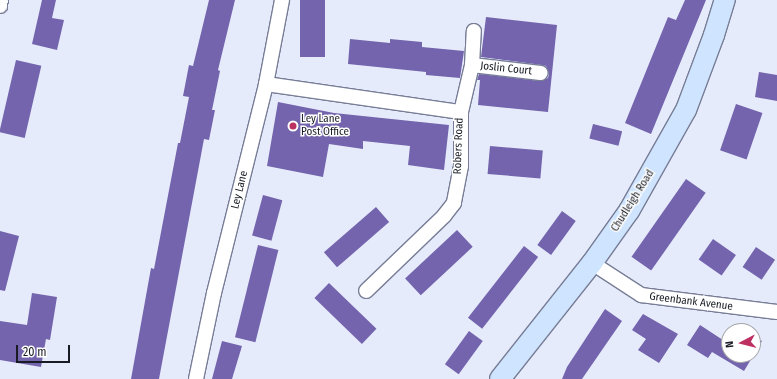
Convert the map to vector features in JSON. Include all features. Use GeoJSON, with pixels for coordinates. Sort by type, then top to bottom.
{"type":"FeatureCollection","features":[{"type":"Feature","properties":{"kind":"main road","name":"Chudleigh Road"},"geometry":{"type":"LineString","coordinates":[[500,379],[592,263],[629,211],[686,110],[714,35],[725,0]]}},
{"type":"Feature","properties":{"kind":"street"},"geometry":{"type":"LineString","coordinates":[[0,6],[1,0]]}},
{"type":"Feature","properties":{"kind":"street","name":"Ley Lane"},"geometry":{"type":"LineString","coordinates":[[196,379],[214,293],[266,84],[282,0]]}},
{"type":"Feature","properties":{"kind":"street","name":"Joslin Court"},"geometry":{"type":"LineString","coordinates":[[461,112],[472,66],[474,32]]}},
{"type":"Feature","properties":{"kind":"street","name":"Joslin Court"},"geometry":{"type":"LineString","coordinates":[[472,66],[541,73]]}},
{"type":"Feature","properties":{"kind":"street","name":"Robers Road"},"geometry":{"type":"LineString","coordinates":[[266,84],[461,112],[461,166],[454,203],[444,216],[366,291]]}},
{"type":"Feature","properties":{"kind":"street","name":"Greenbank Avenue"},"geometry":{"type":"LineString","coordinates":[[592,263],[642,296],[777,312]]}},
{"type":"Feature","properties":{"kind":"building"},"geometry":{"type":"Polygon","coordinates":[[[42,0],[56,0],[52,18],[64,20],[57,50],[32,44],[42,0]]]}},
{"type":"Feature","properties":{"kind":"building"},"geometry":{"type":"Polygon","coordinates":[[[209,0],[235,0],[218,70],[220,71],[212,110],[215,110],[209,140],[204,139],[159,379],[131,379],[151,268],[154,269],[178,143],[180,143],[189,97],[183,96],[189,65],[193,66],[209,0]]]}},
{"type":"Feature","properties":{"kind":"building"},"geometry":{"type":"Polygon","coordinates":[[[300,0],[325,0],[325,57],[300,57],[300,0]]]}},
{"type":"Feature","properties":{"kind":"building"},"geometry":{"type":"Polygon","coordinates":[[[685,0],[706,0],[651,134],[625,123],[668,17],[676,20],[685,0]]]}},
{"type":"Feature","properties":{"kind":"building"},"geometry":{"type":"Polygon","coordinates":[[[486,17],[557,25],[548,112],[478,105],[480,80],[477,80],[479,74],[540,81],[548,78],[549,74],[546,66],[542,65],[481,57],[486,17]]]}},
{"type":"Feature","properties":{"kind":"building"},"geometry":{"type":"Polygon","coordinates":[[[350,39],[390,43],[390,39],[422,42],[422,47],[464,51],[460,78],[426,75],[426,72],[348,64],[350,39]]]}},
{"type":"Feature","properties":{"kind":"building"},"geometry":{"type":"Polygon","coordinates":[[[16,60],[41,66],[25,138],[0,132],[16,60]]]}},
{"type":"Feature","properties":{"kind":"building"},"geometry":{"type":"Polygon","coordinates":[[[759,72],[777,75],[777,101],[755,97],[759,72]]]}},
{"type":"Feature","properties":{"kind":"building"},"geometry":{"type":"Polygon","coordinates":[[[278,102],[334,113],[449,125],[444,170],[408,165],[410,146],[363,141],[363,149],[329,144],[323,177],[267,166],[278,102]]]}},
{"type":"Feature","properties":{"kind":"building"},"geometry":{"type":"Polygon","coordinates":[[[736,104],[762,113],[747,159],[720,150],[736,104]]]}},
{"type":"Feature","properties":{"kind":"building"},"geometry":{"type":"Polygon","coordinates":[[[593,124],[622,131],[618,146],[589,139],[593,124]]]}},
{"type":"Feature","properties":{"kind":"building"},"geometry":{"type":"Polygon","coordinates":[[[490,146],[543,151],[540,179],[488,174],[490,146]]]}},
{"type":"Feature","properties":{"kind":"building"},"geometry":{"type":"Polygon","coordinates":[[[686,179],[706,193],[651,271],[632,257],[686,179]]]}},
{"type":"Feature","properties":{"kind":"building"},"geometry":{"type":"Polygon","coordinates":[[[263,195],[282,200],[271,241],[252,236],[263,195]]]}},
{"type":"Feature","properties":{"kind":"building"},"geometry":{"type":"Polygon","coordinates":[[[376,207],[389,222],[337,267],[324,252],[376,207]]]}},
{"type":"Feature","properties":{"kind":"building"},"geometry":{"type":"Polygon","coordinates":[[[562,211],[576,221],[551,255],[537,245],[562,211]]]}},
{"type":"Feature","properties":{"kind":"building"},"geometry":{"type":"Polygon","coordinates":[[[457,230],[473,247],[421,295],[405,278],[457,230]]]}},
{"type":"Feature","properties":{"kind":"building"},"geometry":{"type":"Polygon","coordinates":[[[0,231],[19,236],[5,291],[0,290],[0,231]]]}},
{"type":"Feature","properties":{"kind":"building"},"geometry":{"type":"Polygon","coordinates":[[[713,239],[736,255],[722,276],[699,259],[713,239]]]}},
{"type":"Feature","properties":{"kind":"building"},"geometry":{"type":"Polygon","coordinates":[[[258,245],[278,250],[255,342],[235,337],[258,245]]]}},
{"type":"Feature","properties":{"kind":"building"},"geometry":{"type":"Polygon","coordinates":[[[524,246],[538,257],[482,329],[468,318],[524,246]]]}},
{"type":"Feature","properties":{"kind":"building"},"geometry":{"type":"Polygon","coordinates":[[[756,247],[775,260],[762,280],[743,267],[756,247]]]}},
{"type":"Feature","properties":{"kind":"building"},"geometry":{"type":"Polygon","coordinates":[[[329,283],[376,329],[362,344],[314,298],[329,283]]]}},
{"type":"Feature","properties":{"kind":"building"},"geometry":{"type":"Polygon","coordinates":[[[32,293],[57,297],[50,340],[46,339],[41,367],[0,360],[0,321],[27,325],[32,293]]]}},
{"type":"Feature","properties":{"kind":"building"},"geometry":{"type":"Polygon","coordinates":[[[605,309],[622,321],[582,379],[562,379],[567,367],[605,309]]]}},
{"type":"Feature","properties":{"kind":"building"},"geometry":{"type":"Polygon","coordinates":[[[643,314],[678,334],[659,363],[638,350],[646,339],[632,330],[643,314]]]}},
{"type":"Feature","properties":{"kind":"building"},"geometry":{"type":"Polygon","coordinates":[[[700,325],[721,339],[721,357],[712,352],[708,358],[687,345],[700,325]]]}},
{"type":"Feature","properties":{"kind":"building"},"geometry":{"type":"Polygon","coordinates":[[[469,331],[483,341],[459,374],[445,364],[469,331]]]}},
{"type":"Feature","properties":{"kind":"building"},"geometry":{"type":"Polygon","coordinates":[[[222,341],[242,346],[232,379],[212,379],[222,341]]]}},
{"type":"Feature","properties":{"kind":"building"},"geometry":{"type":"Polygon","coordinates":[[[731,363],[749,363],[744,371],[731,363]]]}},
{"type":"Feature","properties":{"kind":"place","name":"Ley Lane Post Office"},"geometry":{"type":"Point","coordinates":[293,126]}}]}
